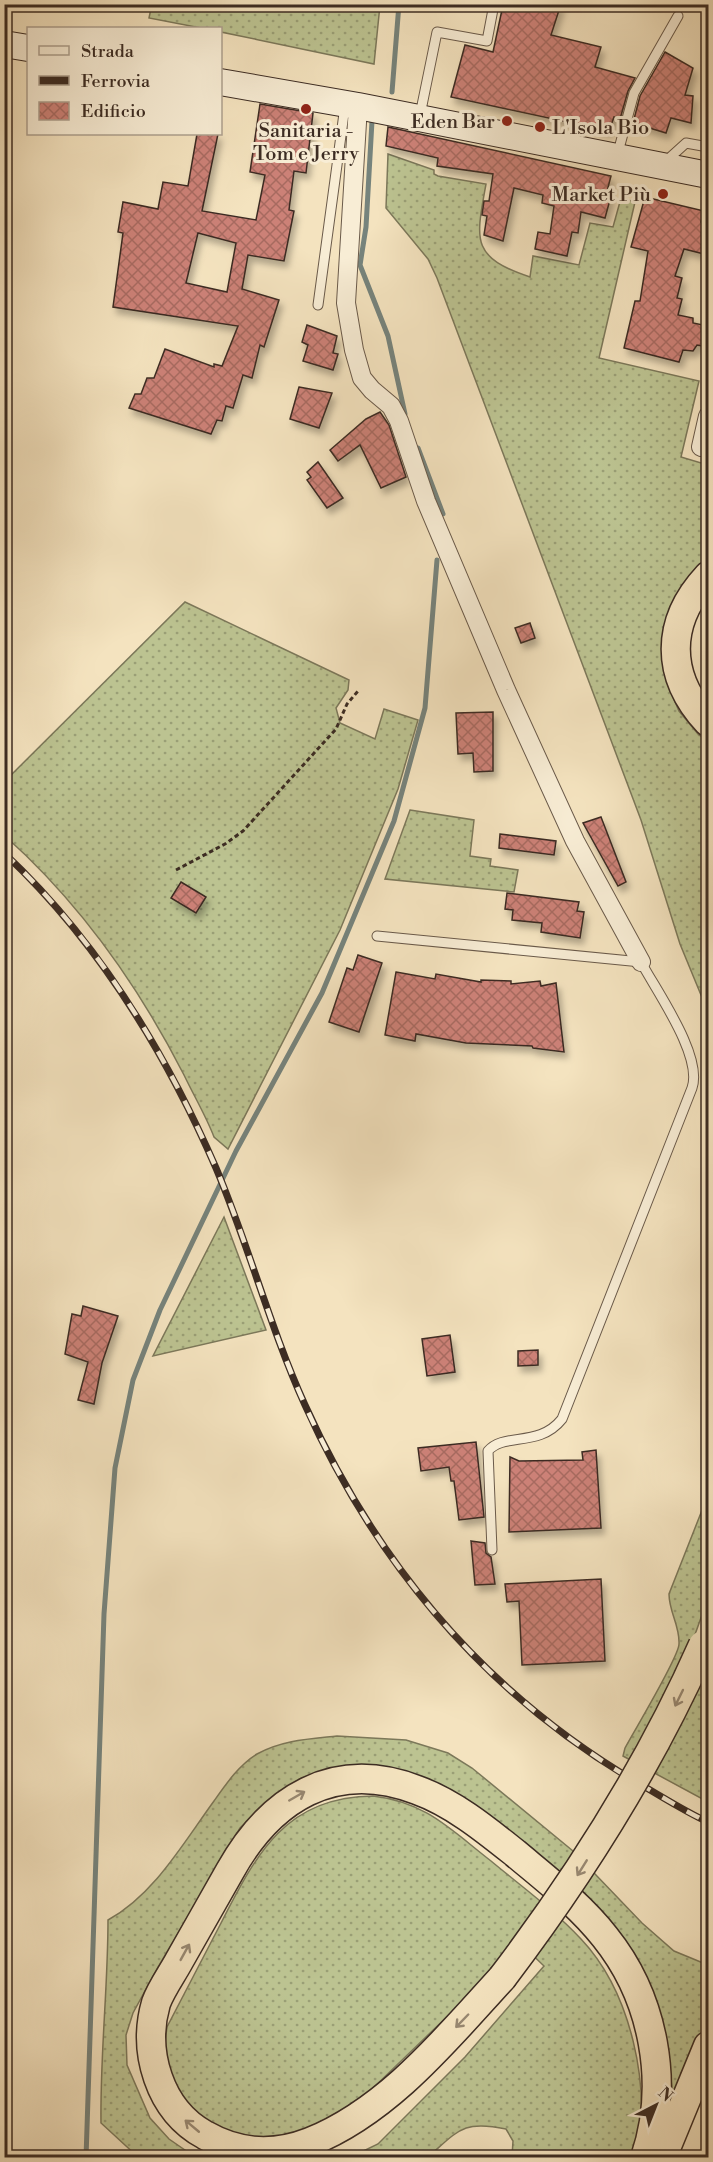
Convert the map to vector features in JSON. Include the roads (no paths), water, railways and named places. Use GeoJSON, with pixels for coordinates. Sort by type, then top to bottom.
{"type":"FeatureCollection","features":[{"type":"Feature","properties":{"kind":"highway"},"geometry":{"type":"LineString","coordinates":[[708,576],[685,607],[675,646],[676,664],[683,685],[693,706],[708,722]]}},
{"type":"Feature","properties":{"kind":"highway"},"geometry":{"type":"LineString","coordinates":[[645,2157],[656,2115],[656,2054],[639,1997],[606,1938],[541,1875],[476,1824],[448,1805],[416,1789],[386,1781],[357,1778],[312,1788],[277,1808],[245,1843],[157,2002],[152,2034],[153,2063],[167,2098],[181,2117],[199,2132],[221,2144],[244,2150],[269,2152],[288,2149],[330,2133],[380,2099],[437,2047],[502,1978],[575,1879],[660,1738],[706,1637]]}},
{"type":"Feature","properties":{"kind":"highway"},"geometry":{"type":"LineString","coordinates":[[662,2157],[708,2046]]}},
{"type":"Feature","properties":{"kind":"main road"},"geometry":{"type":"LineString","coordinates":[[4,44],[27,48]]}},
{"type":"Feature","properties":{"kind":"main road"},"geometry":{"type":"LineString","coordinates":[[222,82],[351,104],[663,165],[708,176]]}},
{"type":"Feature","properties":{"kind":"street"},"geometry":{"type":"LineString","coordinates":[[351,104],[346,303],[354,350],[362,378],[391,406],[399,421],[426,501],[511,701],[575,841],[641,962]]}},
{"type":"Feature","properties":{"kind":"street"},"geometry":{"type":"LineString","coordinates":[[701,447],[708,416]]}},
{"type":"Feature","properties":{"kind":"lane"},"geometry":{"type":"LineString","coordinates":[[420,118],[437,32],[487,41],[494,4]]}},
{"type":"Feature","properties":{"kind":"lane"},"geometry":{"type":"LineString","coordinates":[[617,156],[634,93],[678,16]]}},
{"type":"Feature","properties":{"kind":"lane"},"geometry":{"type":"LineString","coordinates":[[318,305],[351,104]]}},
{"type":"Feature","properties":{"kind":"lane"},"geometry":{"type":"LineString","coordinates":[[663,165],[686,142],[708,147]]}},
{"type":"Feature","properties":{"kind":"lane"},"geometry":{"type":"LineString","coordinates":[[377,936],[641,962],[688,1050],[695,1072],[694,1081],[562,1419],[544,1436],[500,1444],[488,1451],[492,1550]]}},
{"type":"Feature","properties":{"kind":"waterway"},"geometry":{"type":"LineString","coordinates":[[392,92],[399,4]]}},
{"type":"Feature","properties":{"kind":"waterway"},"geometry":{"type":"LineString","coordinates":[[372,121],[366,227],[360,265],[388,336],[405,414]]}},
{"type":"Feature","properties":{"kind":"waterway"},"geometry":{"type":"LineString","coordinates":[[418,448],[443,514]]}},
{"type":"Feature","properties":{"kind":"waterway"},"geometry":{"type":"LineString","coordinates":[[86,2158],[104,1614],[115,1468],[133,1380],[160,1310],[236,1151],[322,993],[394,821],[425,708],[437,560]]}},
{"type":"Feature","properties":{"kind":"railway"},"geometry":{"type":"LineString","coordinates":[[4,853],[70,923],[99,960],[151,1040],[175,1082],[216,1168],[292,1376],[305,1405],[334,1464],[366,1519],[402,1571],[442,1621],[485,1666],[532,1709],[583,1748],[638,1783],[708,1822]]}},
{"type":"Feature","properties":{"kind":"place","name":"Sanitaria - Tom e Jerry"},"geometry":{"type":"Point","coordinates":[306,109]}},
{"type":"Feature","properties":{"kind":"place","name":"Eden Bar"},"geometry":{"type":"Point","coordinates":[507,121]}},
{"type":"Feature","properties":{"kind":"place","name":"L'Isola Bio"},"geometry":{"type":"Point","coordinates":[540,127]}},
{"type":"Feature","properties":{"kind":"place","name":"Market Più"},"geometry":{"type":"Point","coordinates":[663,194]}}]}
